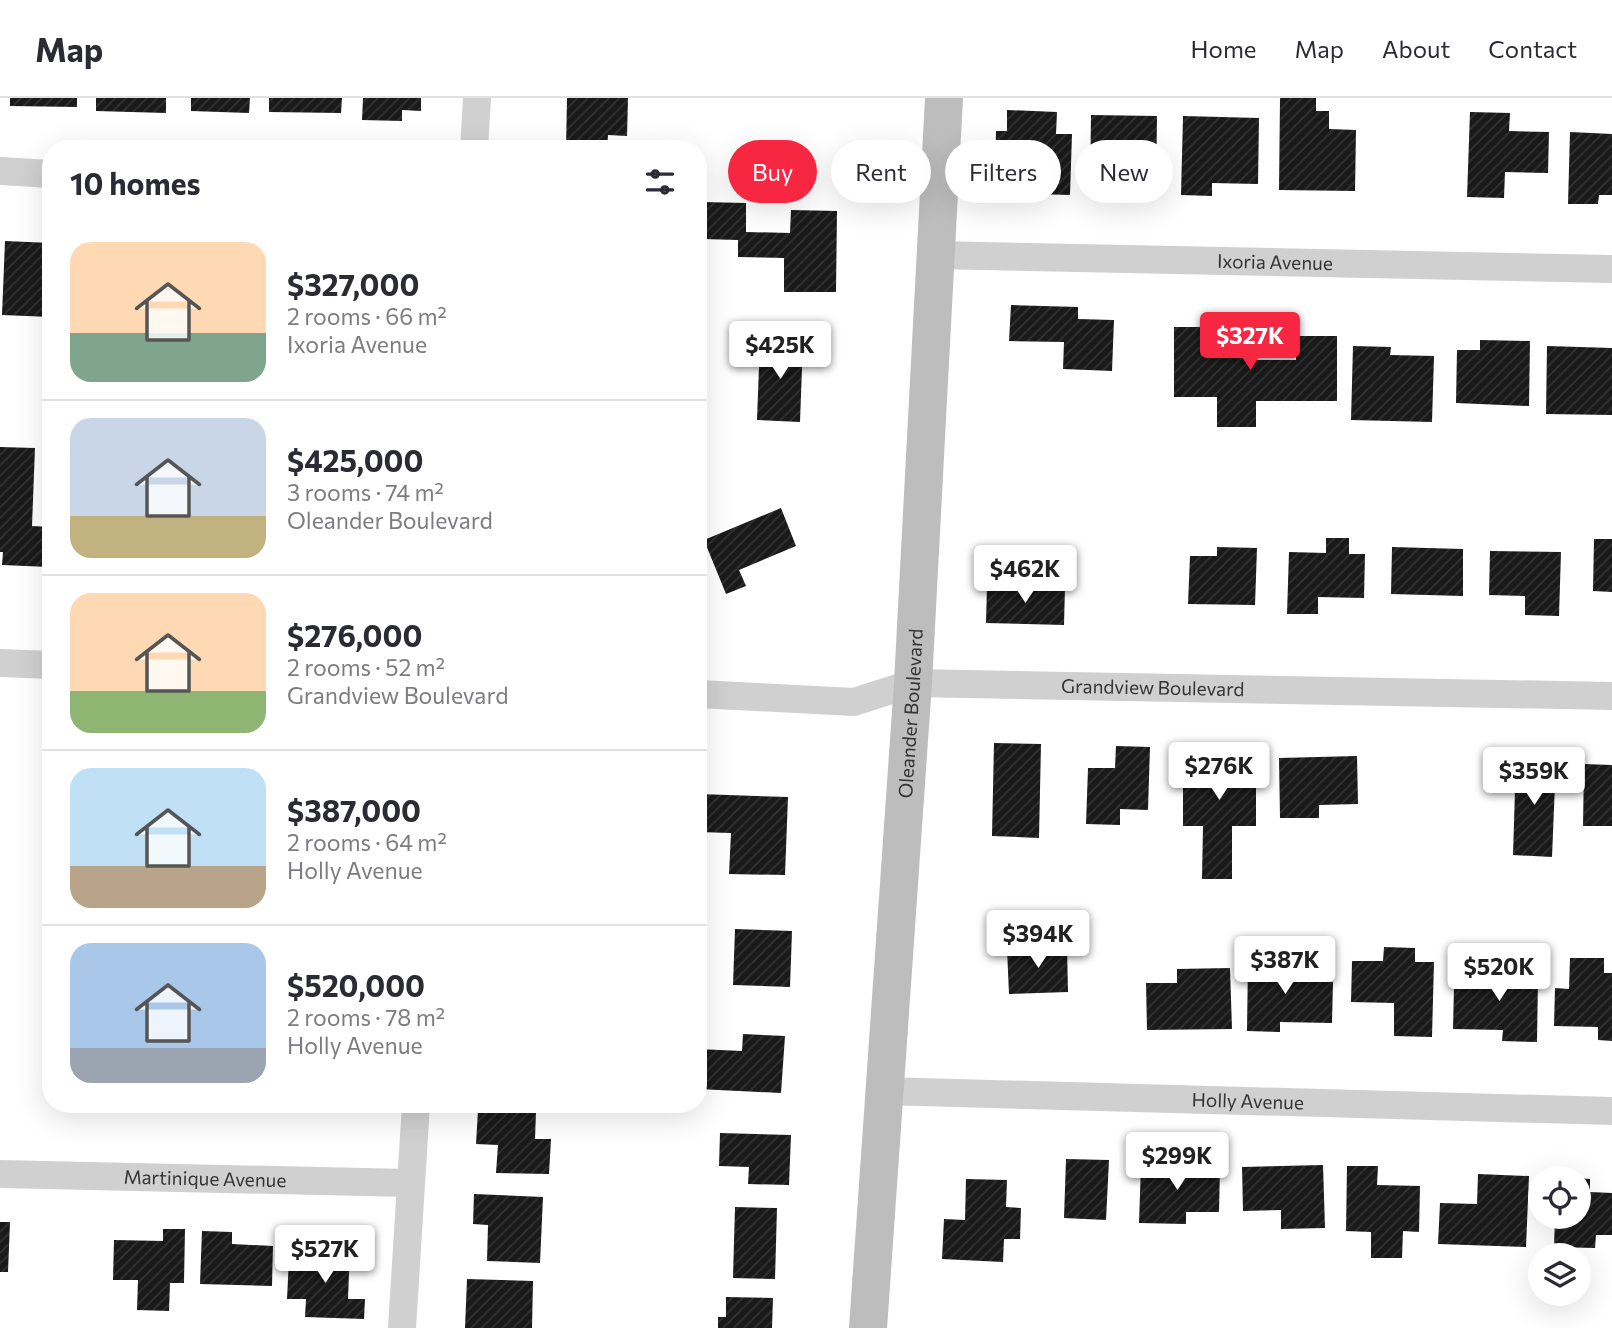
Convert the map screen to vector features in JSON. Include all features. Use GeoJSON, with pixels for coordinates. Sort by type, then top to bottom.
{"type":"FeatureCollection","features":[{"type":"Feature","properties":{"kind":"main road","name":"Oleander Boulevard"},"geometry":{"type":"LineString","coordinates":[[868,1328],[913,682],[944,98]]}},
{"type":"Feature","properties":{"kind":"street"},"geometry":{"type":"LineString","coordinates":[[475,140],[477,98]]}},
{"type":"Feature","properties":{"kind":"street"},"geometry":{"type":"LineString","coordinates":[[0,172],[42,174]]}},
{"type":"Feature","properties":{"kind":"street","name":"Ixoria Avenue"},"geometry":{"type":"LineString","coordinates":[[935,255],[1612,269]]}},
{"type":"Feature","properties":{"kind":"street"},"geometry":{"type":"LineString","coordinates":[[0,663],[42,665]]}},
{"type":"Feature","properties":{"kind":"street","name":"Grandview Boulevard"},"geometry":{"type":"LineString","coordinates":[[707,694],[854,702],[913,682],[1612,696]]}},
{"type":"Feature","properties":{"kind":"street","name":"Holly Avenue"},"geometry":{"type":"LineString","coordinates":[[884,1091],[1612,1111]]}},
{"type":"Feature","properties":{"kind":"street"},"geometry":{"type":"LineString","coordinates":[[402,1328],[414,1113]]}},
{"type":"Feature","properties":{"kind":"street","name":"Martinique Avenue"},"geometry":{"type":"LineString","coordinates":[[0,1174],[409,1183]]}},
{"type":"Feature","properties":{"kind":"building"},"geometry":{"type":"Polygon","coordinates":[[[10,98],[77,98],[77,107],[10,106],[10,98]]]}},
{"type":"Feature","properties":{"kind":"building"},"geometry":{"type":"Polygon","coordinates":[[[96,98],[166,98],[166,113],[96,111],[96,98]]]}},
{"type":"Feature","properties":{"kind":"building"},"geometry":{"type":"Polygon","coordinates":[[[191,98],[250,98],[249,113],[191,111],[191,98]]]}},
{"type":"Feature","properties":{"kind":"building"},"geometry":{"type":"Polygon","coordinates":[[[269,98],[342,98],[341,113],[269,112],[269,98]]]}},
{"type":"Feature","properties":{"kind":"building"},"geometry":{"type":"Polygon","coordinates":[[[363,98],[421,98],[421,111],[402,110],[402,121],[362,120],[363,98]]]}},
{"type":"Feature","properties":{"kind":"building"},"geometry":{"type":"Polygon","coordinates":[[[567,98],[628,98],[627,136],[608,135],[608,140],[566,140],[567,98]]]}},
{"type":"Feature","properties":{"kind":"building"},"geometry":{"type":"Polygon","coordinates":[[[1280,98],[1316,98],[1316,111],[1329,111],[1329,129],[1356,130],[1355,191],[1279,190],[1280,98]]]}},
{"type":"Feature","properties":{"kind":"building"},"geometry":{"type":"Polygon","coordinates":[[[1007,110],[1057,112],[1056,134],[1072,134],[1070,195],[1061,195],[1061,140],[996,140],[996,131],[1007,131],[1007,110]]]}},
{"type":"Feature","properties":{"kind":"building"},"geometry":{"type":"Polygon","coordinates":[[[1470,112],[1510,113],[1509,131],[1549,132],[1548,173],[1505,172],[1504,198],[1467,197],[1470,112]]]}},
{"type":"Feature","properties":{"kind":"building"},"geometry":{"type":"Polygon","coordinates":[[[1091,115],[1157,116],[1157,140],[1091,140],[1091,115]]]}},
{"type":"Feature","properties":{"kind":"building"},"geometry":{"type":"Polygon","coordinates":[[[1183,116],[1259,118],[1258,184],[1212,183],[1212,196],[1181,195],[1183,116]]]}},
{"type":"Feature","properties":{"kind":"building"},"geometry":{"type":"Polygon","coordinates":[[[1570,132],[1612,134],[1612,195],[1599,195],[1598,204],[1568,204],[1570,132]]]}},
{"type":"Feature","properties":{"kind":"building"},"geometry":{"type":"Polygon","coordinates":[[[707,202],[746,203],[746,232],[790,233],[791,210],[837,211],[836,292],[784,292],[784,258],[738,257],[738,240],[707,239],[707,202]]]}},
{"type":"Feature","properties":{"kind":"building"},"geometry":{"type":"Polygon","coordinates":[[[5,241],[42,243],[42,317],[2,315],[5,241]]]}},
{"type":"Feature","properties":{"kind":"building"},"geometry":{"type":"Polygon","coordinates":[[[1011,305],[1078,307],[1078,319],[1114,320],[1112,371],[1063,369],[1064,342],[1009,341],[1011,305]]]}},
{"type":"Feature","properties":{"kind":"building"},"geometry":{"type":"Polygon","coordinates":[[[1174,327],[1246,327],[1246,360],[1296,360],[1296,336],[1337,336],[1337,401],[1256,401],[1256,427],[1217,427],[1217,397],[1174,397],[1174,327]]]}},
{"type":"Feature","properties":{"kind":"building"},"geometry":{"type":"Polygon","coordinates":[[[760,340],[803,341],[800,422],[757,420],[760,340]]]}},
{"type":"Feature","properties":{"kind":"building"},"geometry":{"type":"Polygon","coordinates":[[[1480,340],[1530,341],[1529,406],[1456,403],[1457,350],[1480,350],[1480,340]]]}},
{"type":"Feature","properties":{"kind":"building"},"geometry":{"type":"Polygon","coordinates":[[[1353,346],[1391,347],[1390,355],[1434,356],[1432,422],[1351,420],[1353,346]]]}},
{"type":"Feature","properties":{"kind":"building"},"geometry":{"type":"Polygon","coordinates":[[[1547,346],[1612,348],[1612,415],[1546,414],[1547,346]]]}},
{"type":"Feature","properties":{"kind":"building"},"geometry":{"type":"Polygon","coordinates":[[[0,447],[35,448],[32,526],[42,527],[42,567],[2,565],[3,552],[0,552],[0,447]]]}},
{"type":"Feature","properties":{"kind":"building"},"geometry":{"type":"Polygon","coordinates":[[[781,508],[796,546],[739,570],[746,586],[726,594],[707,547],[707,539],[781,508]]]}},
{"type":"Feature","properties":{"kind":"building"},"geometry":{"type":"Polygon","coordinates":[[[1326,538],[1349,538],[1349,554],[1365,554],[1364,598],[1318,597],[1318,614],[1287,614],[1289,552],[1326,553],[1326,538]]]}},
{"type":"Feature","properties":{"kind":"building"},"geometry":{"type":"Polygon","coordinates":[[[1594,539],[1612,539],[1612,592],[1593,591],[1594,539]]]}},
{"type":"Feature","properties":{"kind":"building"},"geometry":{"type":"Polygon","coordinates":[[[1217,547],[1257,548],[1255,605],[1188,604],[1190,556],[1217,556],[1217,547]]]}},
{"type":"Feature","properties":{"kind":"building"},"geometry":{"type":"Polygon","coordinates":[[[1392,547],[1463,549],[1463,596],[1391,594],[1392,547]]]}},
{"type":"Feature","properties":{"kind":"building"},"geometry":{"type":"Polygon","coordinates":[[[1490,551],[1561,552],[1559,616],[1525,615],[1525,596],[1489,595],[1490,551]]]}},
{"type":"Feature","properties":{"kind":"building"},"geometry":{"type":"Polygon","coordinates":[[[987,584],[1065,587],[1064,625],[986,623],[987,584]]]}},
{"type":"Feature","properties":{"kind":"building"},"geometry":{"type":"Polygon","coordinates":[[[994,743],[1041,744],[1039,838],[992,836],[994,743]]]}},
{"type":"Feature","properties":{"kind":"building"},"geometry":{"type":"Polygon","coordinates":[[[1116,746],[1150,747],[1148,810],[1120,809],[1120,825],[1086,824],[1088,768],[1115,768],[1116,746]]]}},
{"type":"Feature","properties":{"kind":"building"},"geometry":{"type":"Polygon","coordinates":[[[1183,750],[1256,750],[1256,826],[1232,826],[1232,879],[1202,879],[1203,826],[1183,826],[1183,750]]]}},
{"type":"Feature","properties":{"kind":"building"},"geometry":{"type":"Polygon","coordinates":[[[1357,756],[1358,804],[1319,805],[1319,818],[1280,818],[1279,758],[1357,756]]]}},
{"type":"Feature","properties":{"kind":"building"},"geometry":{"type":"Polygon","coordinates":[[[1516,758],[1556,760],[1552,857],[1513,855],[1516,758]]]}},
{"type":"Feature","properties":{"kind":"building"},"geometry":{"type":"Polygon","coordinates":[[[1584,764],[1612,765],[1612,826],[1583,826],[1584,764]]]}},
{"type":"Feature","properties":{"kind":"building"},"geometry":{"type":"Polygon","coordinates":[[[707,794],[788,797],[785,875],[729,874],[731,833],[707,832],[707,794]]]}},
{"type":"Feature","properties":{"kind":"building"},"geometry":{"type":"Polygon","coordinates":[[[735,929],[792,931],[790,987],[733,985],[735,929]]]}},
{"type":"Feature","properties":{"kind":"building"},"geometry":{"type":"Polygon","coordinates":[[[1067,947],[1068,992],[1009,994],[1007,949],[1067,947]]]}},
{"type":"Feature","properties":{"kind":"building"},"geometry":{"type":"Polygon","coordinates":[[[1384,947],[1415,948],[1415,962],[1434,962],[1432,1037],[1394,1036],[1394,1003],[1351,1002],[1352,961],[1383,961],[1384,947]]]}},
{"type":"Feature","properties":{"kind":"building"},"geometry":{"type":"Polygon","coordinates":[[[1570,958],[1604,958],[1604,973],[1612,973],[1612,1041],[1598,1040],[1598,1027],[1554,1026],[1555,988],[1569,989],[1570,958]]]}},
{"type":"Feature","properties":{"kind":"building"},"geometry":{"type":"Polygon","coordinates":[[[1480,959],[1511,959],[1511,978],[1538,979],[1537,1042],[1502,1041],[1503,1030],[1453,1029],[1454,987],[1479,988],[1480,959]]]}},
{"type":"Feature","properties":{"kind":"building"},"geometry":{"type":"Polygon","coordinates":[[[1248,960],[1308,961],[1308,982],[1333,982],[1332,1023],[1280,1022],[1280,1032],[1247,1031],[1248,960]]]}},
{"type":"Feature","properties":{"kind":"building"},"geometry":{"type":"Polygon","coordinates":[[[1230,968],[1232,1029],[1147,1030],[1146,983],[1177,983],[1177,969],[1230,968]]]}},
{"type":"Feature","properties":{"kind":"building"},"geometry":{"type":"Polygon","coordinates":[[[743,1034],[785,1036],[781,1093],[707,1089],[707,1049],[742,1051],[743,1034]]]}},
{"type":"Feature","properties":{"kind":"building"},"geometry":{"type":"Polygon","coordinates":[[[478,1113],[536,1113],[535,1139],[551,1139],[549,1174],[496,1173],[498,1145],[476,1144],[478,1113]]]}},
{"type":"Feature","properties":{"kind":"building"},"geometry":{"type":"Polygon","coordinates":[[[720,1133],[791,1135],[789,1185],[748,1184],[749,1167],[719,1166],[720,1133]]]}},
{"type":"Feature","properties":{"kind":"building"},"geometry":{"type":"Polygon","coordinates":[[[1066,1159],[1109,1160],[1106,1220],[1064,1218],[1066,1159]]]}},
{"type":"Feature","properties":{"kind":"building"},"geometry":{"type":"Polygon","coordinates":[[[1141,1164],[1220,1166],[1219,1212],[1186,1212],[1186,1224],[1139,1223],[1141,1164]]]}},
{"type":"Feature","properties":{"kind":"building"},"geometry":{"type":"Polygon","coordinates":[[[1323,1165],[1325,1228],[1281,1229],[1281,1210],[1243,1211],[1242,1167],[1323,1165]]]}},
{"type":"Feature","properties":{"kind":"building"},"geometry":{"type":"Polygon","coordinates":[[[1347,1166],[1378,1166],[1377,1185],[1420,1186],[1419,1232],[1403,1231],[1402,1258],[1371,1258],[1371,1232],[1346,1231],[1347,1166]]]}},
{"type":"Feature","properties":{"kind":"building"},"geometry":{"type":"Polygon","coordinates":[[[1478,1174],[1528,1176],[1526,1247],[1438,1244],[1440,1203],[1477,1204],[1478,1174]]]}},
{"type":"Feature","properties":{"kind":"building"},"geometry":{"type":"Polygon","coordinates":[[[966,1179],[1007,1180],[1006,1207],[1021,1208],[1020,1239],[1004,1239],[1003,1262],[942,1259],[944,1219],[965,1220],[966,1179]]]}},
{"type":"Feature","properties":{"kind":"building"},"geometry":{"type":"Polygon","coordinates":[[[1591,1192],[1612,1193],[1612,1235],[1596,1235],[1595,1248],[1591,1248],[1591,1243],[1554,1243],[1555,1229],[1591,1229],[1591,1192]]]}},
{"type":"Feature","properties":{"kind":"building"},"geometry":{"type":"Polygon","coordinates":[[[474,1194],[543,1197],[540,1263],[487,1261],[488,1225],[473,1224],[474,1194]]]}},
{"type":"Feature","properties":{"kind":"building"},"geometry":{"type":"Polygon","coordinates":[[[735,1207],[777,1208],[775,1279],[733,1278],[735,1207]]]}},
{"type":"Feature","properties":{"kind":"building"},"geometry":{"type":"Polygon","coordinates":[[[0,1222],[10,1222],[8,1272],[0,1272],[0,1222]]]}},
{"type":"Feature","properties":{"kind":"building"},"geometry":{"type":"Polygon","coordinates":[[[163,1229],[185,1229],[184,1283],[170,1283],[169,1311],[137,1310],[138,1280],[113,1280],[114,1240],[163,1241],[163,1229]]]}},
{"type":"Feature","properties":{"kind":"building"},"geometry":{"type":"Polygon","coordinates":[[[202,1231],[232,1232],[232,1244],[273,1246],[272,1286],[200,1284],[202,1231]]]}},
{"type":"Feature","properties":{"kind":"building"},"geometry":{"type":"Polygon","coordinates":[[[316,1246],[350,1247],[348,1299],[365,1299],[364,1319],[305,1317],[306,1299],[287,1299],[289,1259],[316,1260],[316,1246]]]}},
{"type":"Feature","properties":{"kind":"building"},"geometry":{"type":"Polygon","coordinates":[[[467,1279],[533,1281],[532,1328],[465,1328],[467,1279]]]}},
{"type":"Feature","properties":{"kind":"building"},"geometry":{"type":"Polygon","coordinates":[[[726,1297],[773,1298],[772,1328],[718,1328],[718,1317],[726,1317],[726,1297]]]}}]}
